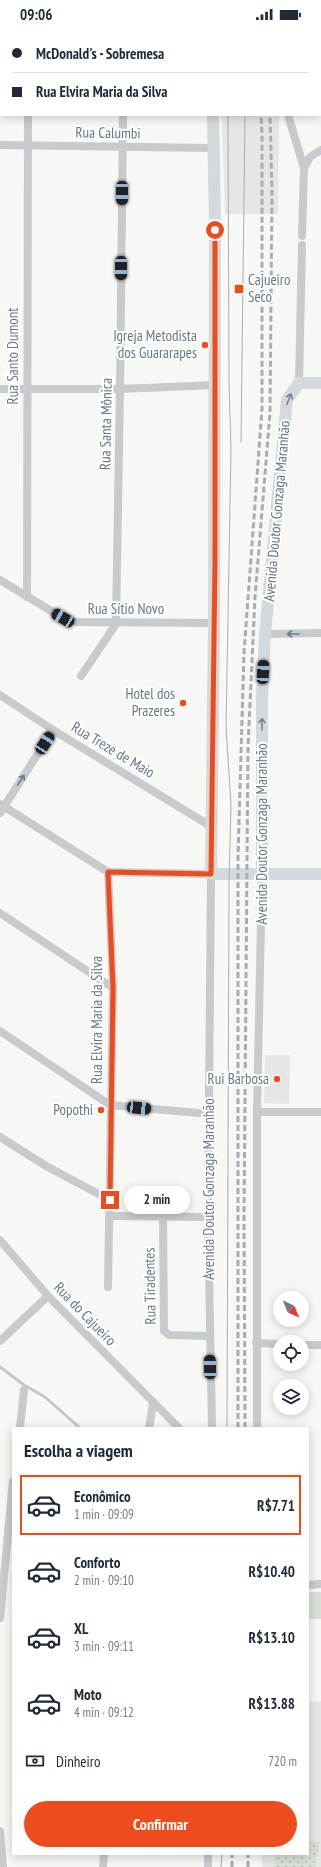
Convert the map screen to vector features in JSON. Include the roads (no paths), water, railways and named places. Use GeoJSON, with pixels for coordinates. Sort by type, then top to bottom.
{"type":"FeatureCollection","features":[{"type":"Feature","properties":{"kind":"street","name":"Rua Santo Dumont"},"geometry":{"type":"LineString","coordinates":[[27,597],[28,116]]}},
{"type":"Feature","properties":{"kind":"street","name":"Rua Santa Mônica"},"geometry":{"type":"LineString","coordinates":[[116,624],[123,116]]}},
{"type":"Feature","properties":{"kind":"street","name":"Avenida Doutor Gonzaga Maranhão"},"geometry":{"type":"LineString","coordinates":[[212,1427],[209,1336],[208,1217],[216,385],[215,148],[213,116]]}},
{"type":"Feature","properties":{"kind":"street"},"geometry":{"type":"LineString","coordinates":[[288,116],[304,168],[302,236]]}},
{"type":"Feature","properties":{"kind":"street","name":"Rua Calumbi"},"geometry":{"type":"LineString","coordinates":[[0,145],[122,148],[215,148]]}},
{"type":"Feature","properties":{"kind":"street"},"geometry":{"type":"LineString","coordinates":[[304,168],[310,157],[321,150]]}},
{"type":"Feature","properties":{"kind":"street"},"geometry":{"type":"LineString","coordinates":[[302,245],[299,383],[321,383]]}},
{"type":"Feature","properties":{"kind":"street","name":"Avenida Doutor Gonzaga Maranhão"},"geometry":{"type":"LineString","coordinates":[[257,1427],[257,1112],[262,875],[262,698],[265,634],[287,400],[299,383]]}},
{"type":"Feature","properties":{"kind":"street"},"geometry":{"type":"LineString","coordinates":[[0,390],[120,389],[216,385]]}},
{"type":"Feature","properties":{"kind":"street","name":"Rua Sítio Novo"},"geometry":{"type":"LineString","coordinates":[[0,580],[69,621],[116,624],[214,623]]}},
{"type":"Feature","properties":{"kind":"street"},"geometry":{"type":"LineString","coordinates":[[81,676],[116,624]]}},
{"type":"Feature","properties":{"kind":"street"},"geometry":{"type":"LineString","coordinates":[[265,634],[321,634]]}},
{"type":"Feature","properties":{"kind":"street","name":"Rua Treze de Maio"},"geometry":{"type":"LineString","coordinates":[[0,695],[53,730],[212,827]]}},
{"type":"Feature","properties":{"kind":"street"},"geometry":{"type":"LineString","coordinates":[[53,730],[1,808],[108,872],[262,875],[321,874]]}},
{"type":"Feature","properties":{"kind":"street","name":"Rua Elvira Maria da Silva"},"geometry":{"type":"LineString","coordinates":[[108,872],[113,988],[108,1287]]}},
{"type":"Feature","properties":{"kind":"street"},"geometry":{"type":"LineString","coordinates":[[0,913],[113,988]]}},
{"type":"Feature","properties":{"kind":"street"},"geometry":{"type":"LineString","coordinates":[[0,1031],[110,1105],[209,1114]]}},
{"type":"Feature","properties":{"kind":"street"},"geometry":{"type":"LineString","coordinates":[[257,1112],[321,1112]]}},
{"type":"Feature","properties":{"kind":"street"},"geometry":{"type":"LineString","coordinates":[[0,1137],[46,1166],[110,1200]]}},
{"type":"Feature","properties":{"kind":"street"},"geometry":{"type":"LineString","coordinates":[[110,1216],[208,1217]]}},
{"type":"Feature","properties":{"kind":"street","name":"Rua Tiradentes"},"geometry":{"type":"LineString","coordinates":[[163,1217],[164,1331],[169,1335],[209,1336]]}},
{"type":"Feature","properties":{"kind":"street","name":"Rua do Cajueiro"},"geometry":{"type":"LineString","coordinates":[[1,1242],[48,1296],[153,1404],[178,1427]]}},
{"type":"Feature","properties":{"kind":"street"},"geometry":{"type":"LineString","coordinates":[[0,1341],[48,1296]]}},
{"type":"Feature","properties":{"kind":"street"},"geometry":{"type":"LineString","coordinates":[[256,1343],[273,1344]]}},
{"type":"Feature","properties":{"kind":"street"},"geometry":{"type":"LineString","coordinates":[[309,1345],[321,1345]]}},
{"type":"Feature","properties":{"kind":"street"},"geometry":{"type":"LineString","coordinates":[[20,1427],[24,1390]]}},
{"type":"Feature","properties":{"kind":"street"},"geometry":{"type":"LineString","coordinates":[[149,1427],[153,1404]]}},
{"type":"Feature","properties":{"kind":"street"},"geometry":{"type":"LineString","coordinates":[[0,1618],[12,1492]]}},
{"type":"Feature","properties":{"kind":"street"},"geometry":{"type":"LineString","coordinates":[[309,1585],[321,1584]]}},
{"type":"Feature","properties":{"kind":"street"},"geometry":{"type":"LineString","coordinates":[[0,1831],[3,1867]]}},
{"type":"Feature","properties":{"kind":"street"},"geometry":{"type":"LineString","coordinates":[[103,1867],[104,1855]]}},
{"type":"Feature","properties":{"kind":"street"},"geometry":{"type":"LineString","coordinates":[[208,1855],[208,1867]]}},
{"type":"Feature","properties":{"kind":"waterway"},"geometry":{"type":"LineString","coordinates":[[0,1367],[24,1385],[45,1397],[79,1427]]}},
{"type":"Feature","properties":{"kind":"tram line"},"geometry":{"type":"LineString","coordinates":[[227,1427],[229,884],[231,804],[226,728],[231,450],[229,382],[228,116]]}},
{"type":"Feature","properties":{"kind":"tram line"},"geometry":{"type":"LineString","coordinates":[[241,442],[245,116]]}},
{"type":"Feature","properties":{"kind":"tram line"},"geometry":{"type":"LineString","coordinates":[[221,1867],[222,1855]]}},
{"type":"Feature","properties":{"kind":"railway"},"geometry":{"type":"LineString","coordinates":[[238,1427],[238,857],[244,653],[262,409],[261,116]]}},
{"type":"Feature","properties":{"kind":"railway"},"geometry":{"type":"LineString","coordinates":[[245,1427],[244,1216],[248,747],[255,597],[270,413],[272,191],[270,116]]}},
{"type":"Feature","properties":{"kind":"railway"},"geometry":{"type":"LineString","coordinates":[[232,1855],[232,1867]]}},
{"type":"Feature","properties":{"kind":"railway"},"geometry":{"type":"LineString","coordinates":[[248,1855],[248,1867]]}},
{"type":"Feature","properties":{"kind":"place","name":"Cajueiro Seco"},"geometry":{"type":"Point","coordinates":[239,289]}},
{"type":"Feature","properties":{"kind":"place","name":"Igreja Metodista dos Guararapes"},"geometry":{"type":"Point","coordinates":[205,345]}},
{"type":"Feature","properties":{"kind":"place","name":"Hotel dos Prazeres"},"geometry":{"type":"Point","coordinates":[183,703]}},
{"type":"Feature","properties":{"kind":"place","name":"Rui Barbosa"},"geometry":{"type":"Point","coordinates":[277,1079]}},
{"type":"Feature","properties":{"kind":"place","name":"Popothi"},"geometry":{"type":"Point","coordinates":[101,1110]}}]}
